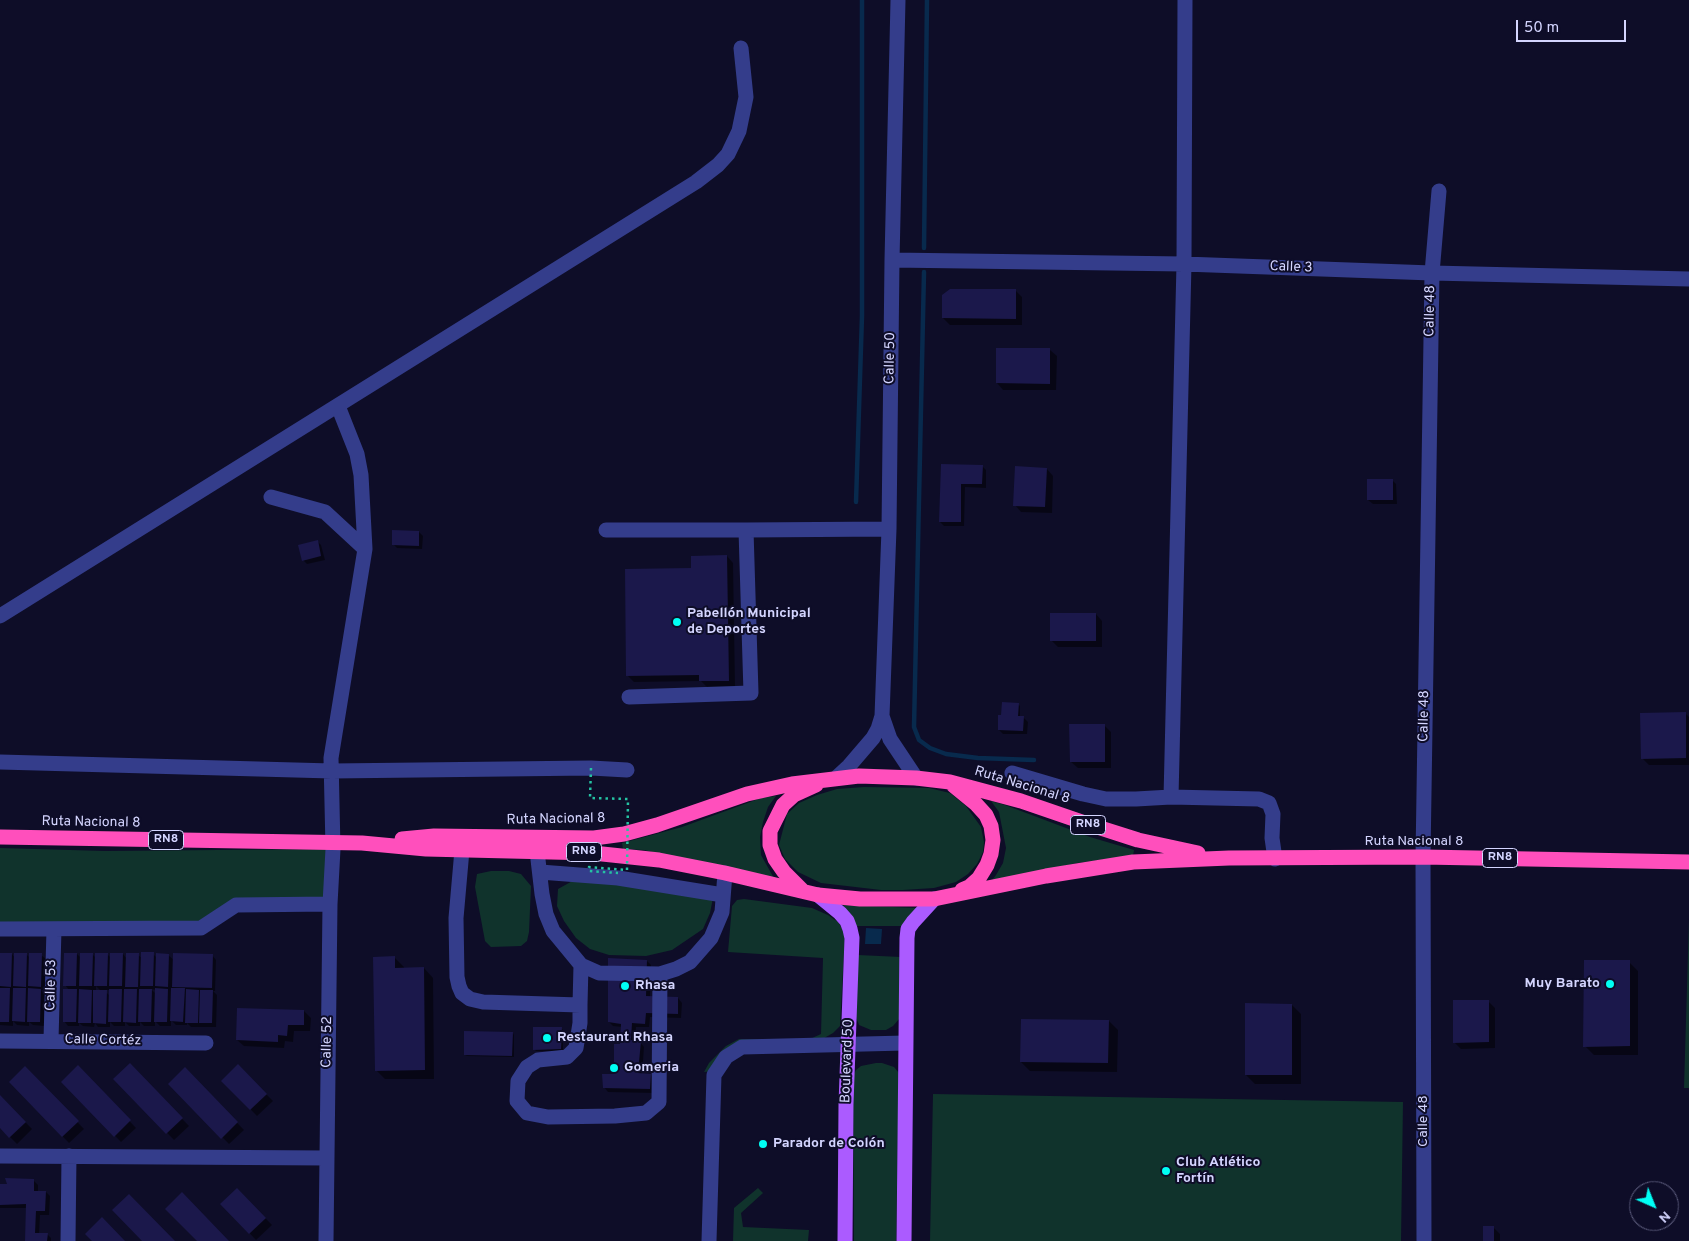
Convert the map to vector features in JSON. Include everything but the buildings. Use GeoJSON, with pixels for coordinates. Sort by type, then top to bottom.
{"type":"FeatureCollection","features":[{"type":"Feature","properties":{"kind":"highway","name":"Ruta Nacional 8"},"geometry":{"type":"LineString","coordinates":[[362,843],[434,836],[594,838],[609,836],[657,825],[747,794],[792,784],[859,776],[916,778],[950,782],[1021,801],[1138,840],[1180,850],[1229,858]]}},
{"type":"Feature","properties":{"kind":"highway","name":"Ruta Nacional 8"},"geometry":{"type":"LineString","coordinates":[[803,890],[784,872],[775,859],[770,845],[770,831],[783,804],[794,796],[835,778]]}},
{"type":"Feature","properties":{"kind":"highway","name":"Ruta Nacional 8"},"geometry":{"type":"LineString","coordinates":[[0,837],[362,843],[426,849],[593,853],[659,860],[803,890],[818,895],[860,899],[934,899],[969,887],[978,878],[989,860],[993,840],[991,826],[986,815],[950,782]]}},
{"type":"Feature","properties":{"kind":"highway","name":"Ruta Nacional 8"},"geometry":{"type":"LineString","coordinates":[[951,894],[1133,862],[1229,858],[1424,857],[1689,862]]}},
{"type":"Feature","properties":{"kind":"main road","name":"Boulevard 50"},"geometry":{"type":"LineString","coordinates":[[818,895],[840,913],[850,929],[852,938],[848,1044],[845,1241]]}},
{"type":"Feature","properties":{"kind":"main road"},"geometry":{"type":"LineString","coordinates":[[904,1241],[908,929],[934,899]]}},
{"type":"Feature","properties":{"kind":"street","name":"Calle 50"},"geometry":{"type":"LineString","coordinates":[[835,778],[849,766],[873,738],[882,716],[889,529],[892,260],[898,0]]}},
{"type":"Feature","properties":{"kind":"street"},"geometry":{"type":"LineString","coordinates":[[1171,797],[1184,264],[1185,0]]}},
{"type":"Feature","properties":{"kind":"street"},"geometry":{"type":"LineString","coordinates":[[0,616],[676,196],[718,165],[734,144],[743,117],[746,97],[741,48]]}},
{"type":"Feature","properties":{"kind":"street","name":"Calle 48"},"geometry":{"type":"LineString","coordinates":[[1424,1241],[1424,857],[1432,273],[1439,191]]}},
{"type":"Feature","properties":{"kind":"street","name":"Calle 3"},"geometry":{"type":"LineString","coordinates":[[892,260],[1184,264],[1432,273],[1689,279]]}},
{"type":"Feature","properties":{"kind":"street","name":"Calle 52"},"geometry":{"type":"LineString","coordinates":[[326,1241],[332,843],[331,758],[365,549],[361,475],[357,454],[338,406]]}},
{"type":"Feature","properties":{"kind":"street"},"geometry":{"type":"LineString","coordinates":[[271,497],[325,512],[365,549]]}},
{"type":"Feature","properties":{"kind":"street"},"geometry":{"type":"LineString","coordinates":[[606,530],[889,529]]}},
{"type":"Feature","properties":{"kind":"street"},"geometry":{"type":"LineString","coordinates":[[629,697],[751,693],[746,530]]}},
{"type":"Feature","properties":{"kind":"street","name":"Calle 50"},"geometry":{"type":"LineString","coordinates":[[882,716],[890,739],[916,778]]}},
{"type":"Feature","properties":{"kind":"street"},"geometry":{"type":"LineString","coordinates":[[0,762],[332,771],[591,768],[627,770]]}},
{"type":"Feature","properties":{"kind":"street"},"geometry":{"type":"LineString","coordinates":[[1012,773],[1106,799],[1171,797],[1258,799],[1269,803],[1272,814],[1272,838],[1275,858]]}},
{"type":"Feature","properties":{"kind":"street"},"geometry":{"type":"LineString","coordinates":[[462,850],[456,918],[457,977],[458,986],[462,994],[470,999],[483,1002],[580,1005]]}},
{"type":"Feature","properties":{"kind":"street"},"geometry":{"type":"LineString","coordinates":[[537,851],[546,914],[554,931],[581,965],[599,973],[660,974],[690,962],[710,938],[722,912],[725,873]]}},
{"type":"Feature","properties":{"kind":"street"},"geometry":{"type":"LineString","coordinates":[[540,872],[618,878],[723,895]]}},
{"type":"Feature","properties":{"kind":"street"},"geometry":{"type":"LineString","coordinates":[[0,929],[201,928],[236,905],[330,904]]}},
{"type":"Feature","properties":{"kind":"street","name":"Calle 53"},"geometry":{"type":"LineString","coordinates":[[51,1040],[54,929]]}},
{"type":"Feature","properties":{"kind":"street"},"geometry":{"type":"LineString","coordinates":[[581,965],[580,1023],[576,1048],[567,1057],[538,1060],[527,1067],[518,1082],[517,1101],[527,1113],[548,1117],[615,1116],[646,1113],[659,1102],[660,974]]}},
{"type":"Feature","properties":{"kind":"street","name":"Calle Cortéz"},"geometry":{"type":"LineString","coordinates":[[0,1041],[206,1043]]}},
{"type":"Feature","properties":{"kind":"street"},"geometry":{"type":"LineString","coordinates":[[708,1241],[714,1075],[729,1054],[742,1047],[906,1043]]}},
{"type":"Feature","properties":{"kind":"street"},"geometry":{"type":"LineString","coordinates":[[0,1156],[327,1158]]}},
{"type":"Feature","properties":{"kind":"street"},"geometry":{"type":"LineString","coordinates":[[68,1241],[69,1156]]}},
{"type":"Feature","properties":{"kind":"path"},"geometry":{"type":"LineString","coordinates":[[591,768],[590,798],[628,799],[627,870],[589,867],[589,871],[618,873]]}},
{"type":"Feature","properties":{"kind":"green space"},"geometry":{"type":"Polygon","coordinates":[[[864,787],[929,788],[950,793],[966,806],[981,827],[984,842],[983,852],[977,864],[968,874],[956,882],[934,888],[903,890],[881,890],[821,883],[798,872],[785,859],[779,845],[787,814],[799,803],[817,795],[837,789],[864,787]]]}},
{"type":"Feature","properties":{"kind":"green space"},"geometry":{"type":"Polygon","coordinates":[[[776,796],[768,807],[760,837],[761,855],[775,880],[644,850],[623,849],[622,843],[682,827],[761,798],[776,796]]]}},
{"type":"Feature","properties":{"kind":"green space"},"geometry":{"type":"Polygon","coordinates":[[[991,801],[1090,837],[1134,850],[1133,856],[1077,863],[989,884],[1003,863],[1006,848],[999,812],[991,801]]]}},
{"type":"Feature","properties":{"kind":"green space"},"geometry":{"type":"Polygon","coordinates":[[[0,848],[105,851],[333,849],[330,904],[236,905],[201,928],[0,929],[0,848]]]}},
{"type":"Feature","properties":{"kind":"green space"},"geometry":{"type":"Polygon","coordinates":[[[491,871],[509,871],[521,874],[531,886],[529,932],[527,941],[521,946],[491,947],[485,941],[475,887],[477,874],[491,871]]]}},
{"type":"Feature","properties":{"kind":"green space"},"geometry":{"type":"Polygon","coordinates":[[[576,879],[714,893],[710,913],[703,929],[672,950],[646,956],[609,955],[590,949],[576,938],[564,921],[557,906],[558,889],[576,879]]]}},
{"type":"Feature","properties":{"kind":"green space"},"geometry":{"type":"Polygon","coordinates":[[[744,899],[812,908],[838,922],[845,933],[840,1026],[833,1033],[819,1041],[740,1046],[713,1071],[704,1072],[709,1063],[726,1046],[739,1039],[810,1039],[821,1034],[823,958],[728,952],[732,906],[737,900],[744,899]]]}},
{"type":"Feature","properties":{"kind":"green space"},"geometry":{"type":"Polygon","coordinates":[[[843,905],[918,908],[902,926],[856,926],[843,905]]]}},
{"type":"Feature","properties":{"kind":"green space"},"geometry":{"type":"Polygon","coordinates":[[[1689,919],[1689,1088],[1684,1088],[1689,919]]]}},
{"type":"Feature","properties":{"kind":"green space"},"geometry":{"type":"Polygon","coordinates":[[[858,955],[901,957],[900,1018],[893,1026],[886,1030],[871,1030],[859,1025],[856,1017],[858,955]]]}},
{"type":"Feature","properties":{"kind":"green space"},"geometry":{"type":"Polygon","coordinates":[[[876,1063],[894,1067],[899,1073],[896,1241],[854,1241],[853,1076],[861,1066],[876,1063]]]}},
{"type":"Feature","properties":{"kind":"green space","name":"Club Atlético Fortín"},"geometry":{"type":"Polygon","coordinates":[[[933,1094],[1403,1102],[1401,1241],[930,1241],[933,1094]]]}},
{"type":"Feature","properties":{"kind":"green space"},"geometry":{"type":"Polygon","coordinates":[[[758,1188],[763,1193],[741,1213],[743,1227],[809,1230],[808,1241],[733,1241],[734,1208],[758,1188]]]}},
{"type":"Feature","properties":{"kind":"water"},"geometry":{"type":"Polygon","coordinates":[[[866,928],[882,929],[881,944],[865,944],[866,928]]]}},
{"type":"Feature","properties":{"kind":"waterway"},"geometry":{"type":"LineString","coordinates":[[856,502],[862,316],[862,0]]}},
{"type":"Feature","properties":{"kind":"waterway"},"geometry":{"type":"LineString","coordinates":[[924,248],[927,0]]}},
{"type":"Feature","properties":{"kind":"waterway"},"geometry":{"type":"LineString","coordinates":[[924,272],[914,727],[919,740],[930,748],[946,754],[978,758],[1034,760]]}},
{"type":"Feature","properties":{"kind":"place","name":"Pabellón Municipal de Deportes"},"geometry":{"type":"Point","coordinates":[677,622]}},
{"type":"Feature","properties":{"kind":"place","name":"Muy Barato"},"geometry":{"type":"Point","coordinates":[1610,984]}},
{"type":"Feature","properties":{"kind":"place","name":"Rhasa"},"geometry":{"type":"Point","coordinates":[625,986]}},
{"type":"Feature","properties":{"kind":"place","name":"Restaurant Rhasa"},"geometry":{"type":"Point","coordinates":[547,1038]}},
{"type":"Feature","properties":{"kind":"place","name":"Gomeria"},"geometry":{"type":"Point","coordinates":[614,1068]}},
{"type":"Feature","properties":{"kind":"place","name":"Parador de Colón"},"geometry":{"type":"Point","coordinates":[763,1144]}},
{"type":"Feature","properties":{"kind":"place","name":"Club Atlético Fortín"},"geometry":{"type":"Point","coordinates":[1166,1171]}}]}
